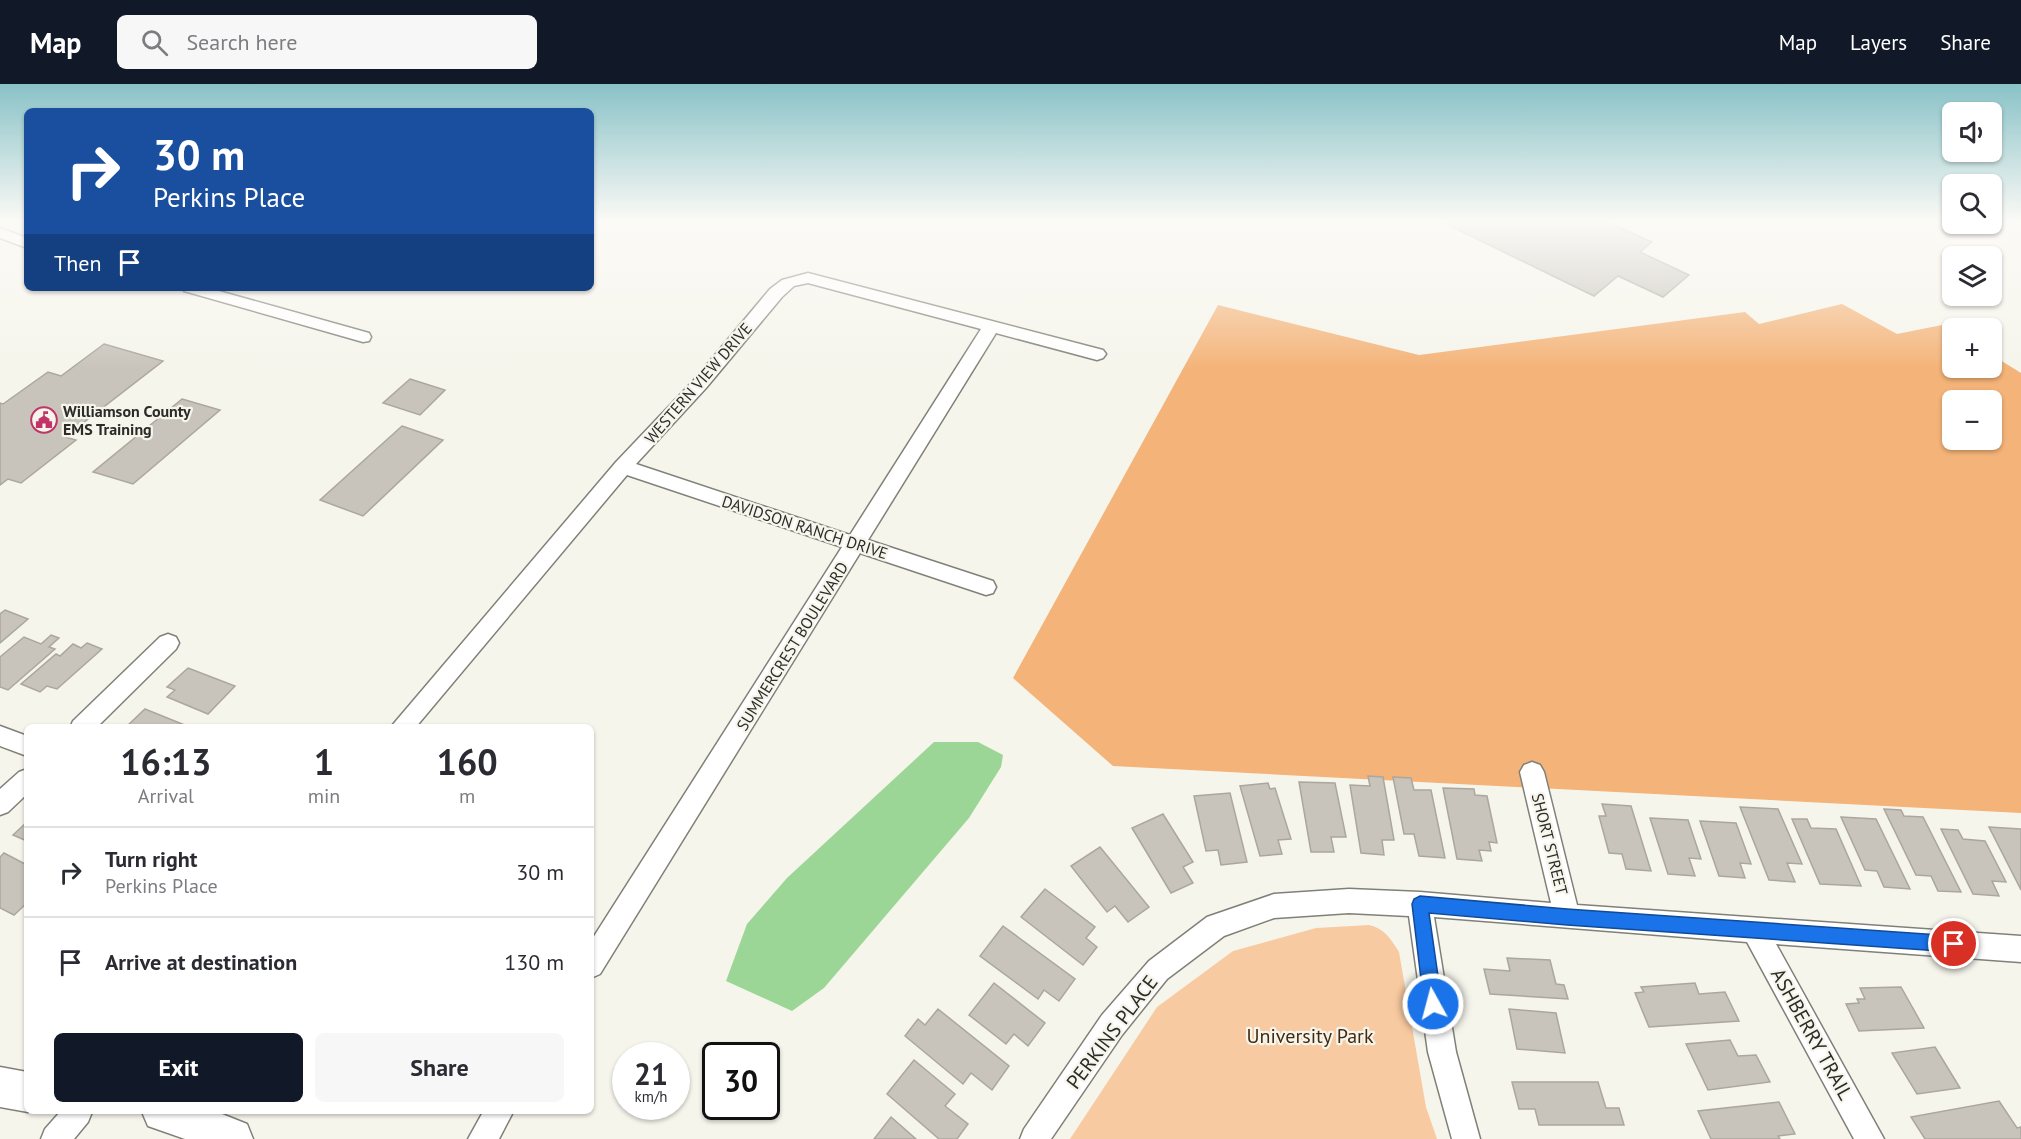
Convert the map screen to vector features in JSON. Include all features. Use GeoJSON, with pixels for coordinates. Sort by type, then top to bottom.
{"type":"FeatureCollection","features":[{"type":"Feature","properties":{"kind":"street","name":"WESTERN VIEW DRIVE"},"geometry":{"type":"LineString","coordinates":[[404,724],[623,467],[700,384],[776,293],[788,283],[808,278],[1097,354]]}},
{"type":"Feature","properties":{"kind":"street"},"geometry":{"type":"LineString","coordinates":[[201,291],[363,337]]}},
{"type":"Feature","properties":{"kind":"street","name":"SUMMERCREST BOULEVARD"},"geometry":{"type":"LineString","coordinates":[[594,960],[991,327]]}},
{"type":"Feature","properties":{"kind":"street","name":"DAVIDSON RANCH DRIVE"},"geometry":{"type":"LineString","coordinates":[[623,467],[986,587]]}},
{"type":"Feature","properties":{"kind":"street"},"geometry":{"type":"LineString","coordinates":[[85,724],[168,643]]}},
{"type":"Feature","properties":{"kind":"street"},"geometry":{"type":"LineString","coordinates":[[0,736],[24,745]]}},
{"type":"Feature","properties":{"kind":"street","name":"SHORT STREET"},"geometry":{"type":"LineString","coordinates":[[1532,772],[1567,917]]}},
{"type":"Feature","properties":{"kind":"street"},"geometry":{"type":"LineString","coordinates":[[0,804],[24,782]]}},
{"type":"Feature","properties":{"kind":"street","name":"PERKINS PLACE"},"geometry":{"type":"LineString","coordinates":[[1034,1139],[1112,1025],[1158,969],[1216,926],[1274,906],[1349,901],[1420,904],[1567,917],[2021,949]]}},
{"type":"Feature","properties":{"kind":"street"},"geometry":{"type":"LineString","coordinates":[[1420,904],[1436,1026],[1452,1099],[1466,1139]]}},
{"type":"Feature","properties":{"kind":"street","name":"ASHBERRY TRAIL"},"geometry":{"type":"LineString","coordinates":[[1754,930],[1870,1139]]}},
{"type":"Feature","properties":{"kind":"street"},"geometry":{"type":"LineString","coordinates":[[0,1087],[24,1091]]}},
{"type":"Feature","properties":{"kind":"street"},"geometry":{"type":"LineString","coordinates":[[55,1139],[76,1114]]}},
{"type":"Feature","properties":{"kind":"street"},"geometry":{"type":"LineString","coordinates":[[173,1114],[232,1139]]}},
{"type":"Feature","properties":{"kind":"street"},"geometry":{"type":"LineString","coordinates":[[482,1139],[498,1114]]}},
{"type":"Feature","properties":{"kind":"green space","name":"University Park"},"geometry":{"type":"Polygon","coordinates":[[[1369,925],[1383,931],[1399,952],[1426,1107],[1437,1139],[1070,1139],[1157,1007],[1233,951],[1316,928],[1369,925]]]}},
{"type":"Feature","properties":{"kind":"shaded area"},"geometry":{"type":"Polygon","coordinates":[[[1842,304],[1897,334],[1942,325],[1942,378],[2002,378],[2002,361],[2021,373],[2021,813],[1113,766],[1013,678],[1218,305],[1419,355],[1745,312],[1759,324],[1842,304]]]}},
{"type":"Feature","properties":{"kind":"shaded area"},"geometry":{"type":"Polygon","coordinates":[[[934,742],[978,742],[1003,755],[1001,767],[969,818],[824,988],[792,1011],[726,981],[747,924],[787,878],[934,742]]]}},
{"type":"Feature","properties":{"kind":"building"},"geometry":{"type":"Polygon","coordinates":[[[1543,271],[1681,271],[1689,275],[1663,297],[1618,276],[1594,296],[1543,271]]]}},
{"type":"Feature","properties":{"kind":"building","name":"Williamson County EMS Training"},"geometry":{"type":"Polygon","coordinates":[[[104,344],[163,361],[65,437],[76,440],[21,483],[8,479],[0,485],[0,403],[3,404],[48,372],[61,376],[104,344]]]}},
{"type":"Feature","properties":{"kind":"building"},"geometry":{"type":"Polygon","coordinates":[[[410,379],[445,390],[420,415],[383,403],[410,379]]]}},
{"type":"Feature","properties":{"kind":"building"},"geometry":{"type":"Polygon","coordinates":[[[182,399],[220,410],[133,484],[93,472],[182,399]]]}},
{"type":"Feature","properties":{"kind":"building"},"geometry":{"type":"Polygon","coordinates":[[[402,426],[443,440],[363,516],[320,500],[402,426]]]}},
{"type":"Feature","properties":{"kind":"building"},"geometry":{"type":"Polygon","coordinates":[[[5,610],[28,619],[0,643],[0,614],[5,610]]]}},
{"type":"Feature","properties":{"kind":"building"},"geometry":{"type":"Polygon","coordinates":[[[51,635],[59,638],[49,647],[55,649],[8,690],[0,687],[0,657],[24,637],[41,644],[51,635]]]}},
{"type":"Feature","properties":{"kind":"building"},"geometry":{"type":"Polygon","coordinates":[[[87,643],[102,649],[57,689],[47,686],[40,692],[21,684],[56,654],[60,656],[73,644],[81,648],[87,643]]]}},
{"type":"Feature","properties":{"kind":"building"},"geometry":{"type":"Polygon","coordinates":[[[188,668],[235,686],[208,714],[167,697],[175,690],[167,687],[188,668]]]}},
{"type":"Feature","properties":{"kind":"building"},"geometry":{"type":"Polygon","coordinates":[[[145,709],[182,724],[129,724],[145,709]]]}},
{"type":"Feature","properties":{"kind":"building"},"geometry":{"type":"Polygon","coordinates":[[[1368,776],[1383,777],[1394,840],[1382,840],[1384,855],[1361,853],[1350,785],[1370,786],[1368,776]]]}},
{"type":"Feature","properties":{"kind":"building"},"geometry":{"type":"Polygon","coordinates":[[[1393,777],[1411,778],[1414,790],[1431,790],[1445,858],[1419,856],[1414,834],[1404,834],[1393,777]]]}},
{"type":"Feature","properties":{"kind":"building"},"geometry":{"type":"Polygon","coordinates":[[[1299,782],[1335,783],[1346,837],[1331,837],[1334,852],[1311,852],[1299,782]]]}},
{"type":"Feature","properties":{"kind":"building"},"geometry":{"type":"Polygon","coordinates":[[[1268,783],[1270,789],[1275,788],[1291,839],[1278,840],[1282,854],[1260,856],[1240,786],[1268,783]]]}},
{"type":"Feature","properties":{"kind":"building"},"geometry":{"type":"Polygon","coordinates":[[[1443,788],[1474,789],[1475,795],[1487,796],[1497,843],[1489,842],[1491,851],[1479,850],[1482,861],[1457,859],[1443,788]]]}},
{"type":"Feature","properties":{"kind":"building"},"geometry":{"type":"Polygon","coordinates":[[[1230,793],[1247,862],[1221,865],[1218,850],[1206,851],[1194,796],[1230,793]]]}},
{"type":"Feature","properties":{"kind":"building"},"geometry":{"type":"Polygon","coordinates":[[[1602,804],[1631,806],[1651,871],[1626,869],[1622,854],[1609,853],[1599,816],[1606,816],[1602,804]]]}},
{"type":"Feature","properties":{"kind":"building"},"geometry":{"type":"Polygon","coordinates":[[[1740,807],[1778,809],[1802,864],[1787,863],[1795,882],[1769,880],[1740,807]]]}},
{"type":"Feature","properties":{"kind":"building"},"geometry":{"type":"Polygon","coordinates":[[[1884,809],[1901,810],[1904,816],[1923,817],[1961,892],[1938,891],[1931,876],[1916,875],[1884,809]]]}},
{"type":"Feature","properties":{"kind":"building"},"geometry":{"type":"Polygon","coordinates":[[[1163,814],[1193,862],[1183,867],[1193,883],[1171,893],[1132,828],[1163,814]]]}},
{"type":"Feature","properties":{"kind":"building"},"geometry":{"type":"Polygon","coordinates":[[[1841,817],[1876,819],[1910,889],[1884,887],[1877,871],[1865,870],[1841,817]]]}},
{"type":"Feature","properties":{"kind":"building"},"geometry":{"type":"Polygon","coordinates":[[[1650,818],[1688,820],[1701,859],[1689,858],[1695,876],[1668,874],[1650,818]]]}},
{"type":"Feature","properties":{"kind":"building"},"geometry":{"type":"Polygon","coordinates":[[[1792,819],[1807,819],[1811,828],[1836,829],[1861,886],[1820,884],[1792,819]]]}},
{"type":"Feature","properties":{"kind":"building"},"geometry":{"type":"Polygon","coordinates":[[[1700,821],[1736,823],[1751,864],[1740,863],[1745,878],[1719,876],[1700,821]]]}},
{"type":"Feature","properties":{"kind":"building"},"geometry":{"type":"Polygon","coordinates":[[[24,825],[24,840],[13,835],[24,825]]]}},
{"type":"Feature","properties":{"kind":"building"},"geometry":{"type":"Polygon","coordinates":[[[1989,827],[2021,829],[2021,890],[1989,827]]]}},
{"type":"Feature","properties":{"kind":"building"},"geometry":{"type":"Polygon","coordinates":[[[1941,829],[1958,830],[1963,839],[1985,841],[2006,882],[1992,881],[1999,896],[1973,894],[1941,829]]]}},
{"type":"Feature","properties":{"kind":"building"},"geometry":{"type":"Polygon","coordinates":[[[1100,847],[1149,907],[1128,922],[1115,906],[1107,912],[1071,866],[1100,847]]]}},
{"type":"Feature","properties":{"kind":"building"},"geometry":{"type":"Polygon","coordinates":[[[4,853],[24,863],[24,906],[14,915],[0,908],[0,857],[4,853]]]}},
{"type":"Feature","properties":{"kind":"building"},"geometry":{"type":"Polygon","coordinates":[[[1045,889],[1095,927],[1086,938],[1097,947],[1083,965],[1021,917],[1045,889]]]}},
{"type":"Feature","properties":{"kind":"building"},"geometry":{"type":"Polygon","coordinates":[[[1003,926],[1075,979],[1059,1001],[1044,990],[1038,999],[980,956],[1003,926]]]}},
{"type":"Feature","properties":{"kind":"building"},"geometry":{"type":"Polygon","coordinates":[[[1507,958],[1550,960],[1556,984],[1564,985],[1568,999],[1490,994],[1484,969],[1510,971],[1507,958]]]}},
{"type":"Feature","properties":{"kind":"building"},"geometry":{"type":"Polygon","coordinates":[[[994,983],[1045,1023],[1028,1046],[1014,1034],[1006,1044],[969,1015],[994,983]]]}},
{"type":"Feature","properties":{"kind":"building"},"geometry":{"type":"Polygon","coordinates":[[[1695,983],[1699,994],[1725,992],[1739,1021],[1649,1027],[1635,993],[1644,992],[1641,987],[1695,983]]]}},
{"type":"Feature","properties":{"kind":"building"},"geometry":{"type":"Polygon","coordinates":[[[1901,987],[1924,1028],[1859,1031],[1846,1004],[1859,1003],[1857,999],[1865,999],[1860,988],[1901,987]]]}},
{"type":"Feature","properties":{"kind":"building"},"geometry":{"type":"Polygon","coordinates":[[[938,1009],[1009,1066],[992,1090],[971,1073],[963,1084],[905,1036],[918,1019],[925,1025],[938,1009]]]}},
{"type":"Feature","properties":{"kind":"building"},"geometry":{"type":"Polygon","coordinates":[[[1509,1009],[1556,1013],[1565,1053],[1517,1049],[1509,1009]]]}},
{"type":"Feature","properties":{"kind":"building"},"geometry":{"type":"Polygon","coordinates":[[[1730,1040],[1738,1056],[1756,1055],[1770,1082],[1708,1090],[1686,1044],[1730,1040]]]}},
{"type":"Feature","properties":{"kind":"building"},"geometry":{"type":"Polygon","coordinates":[[[1935,1047],[1960,1088],[1917,1094],[1892,1053],[1935,1047]]]}},
{"type":"Feature","properties":{"kind":"building"},"geometry":{"type":"Polygon","coordinates":[[[914,1060],[955,1094],[945,1106],[968,1124],[957,1139],[939,1139],[887,1094],[914,1060]]]}},
{"type":"Feature","properties":{"kind":"building"},"geometry":{"type":"Polygon","coordinates":[[[1512,1082],[1598,1082],[1606,1108],[1619,1108],[1624,1125],[1539,1125],[1535,1109],[1519,1109],[1512,1082]]]}},
{"type":"Feature","properties":{"kind":"building"},"geometry":{"type":"Polygon","coordinates":[[[1999,1101],[2017,1128],[2021,1127],[2021,1139],[1925,1139],[1911,1117],[1999,1101]]]}},
{"type":"Feature","properties":{"kind":"building"},"geometry":{"type":"Polygon","coordinates":[[[1779,1102],[1795,1134],[1778,1136],[1780,1139],[1711,1139],[1698,1111],[1779,1102]]]}},
{"type":"Feature","properties":{"kind":"building"},"geometry":{"type":"Polygon","coordinates":[[[891,1117],[916,1139],[874,1139],[891,1117]]]}},
{"type":"Feature","properties":{"kind":"place","name":"Williamson County EMS Training"},"geometry":{"type":"Point","coordinates":[44,420]}},
{"type":"Feature","properties":{"kind":"route"},"geometry":{"type":"LineString","coordinates":[[1433,1004],[1420,904],[1567,917],[1954,944]]}}]}
